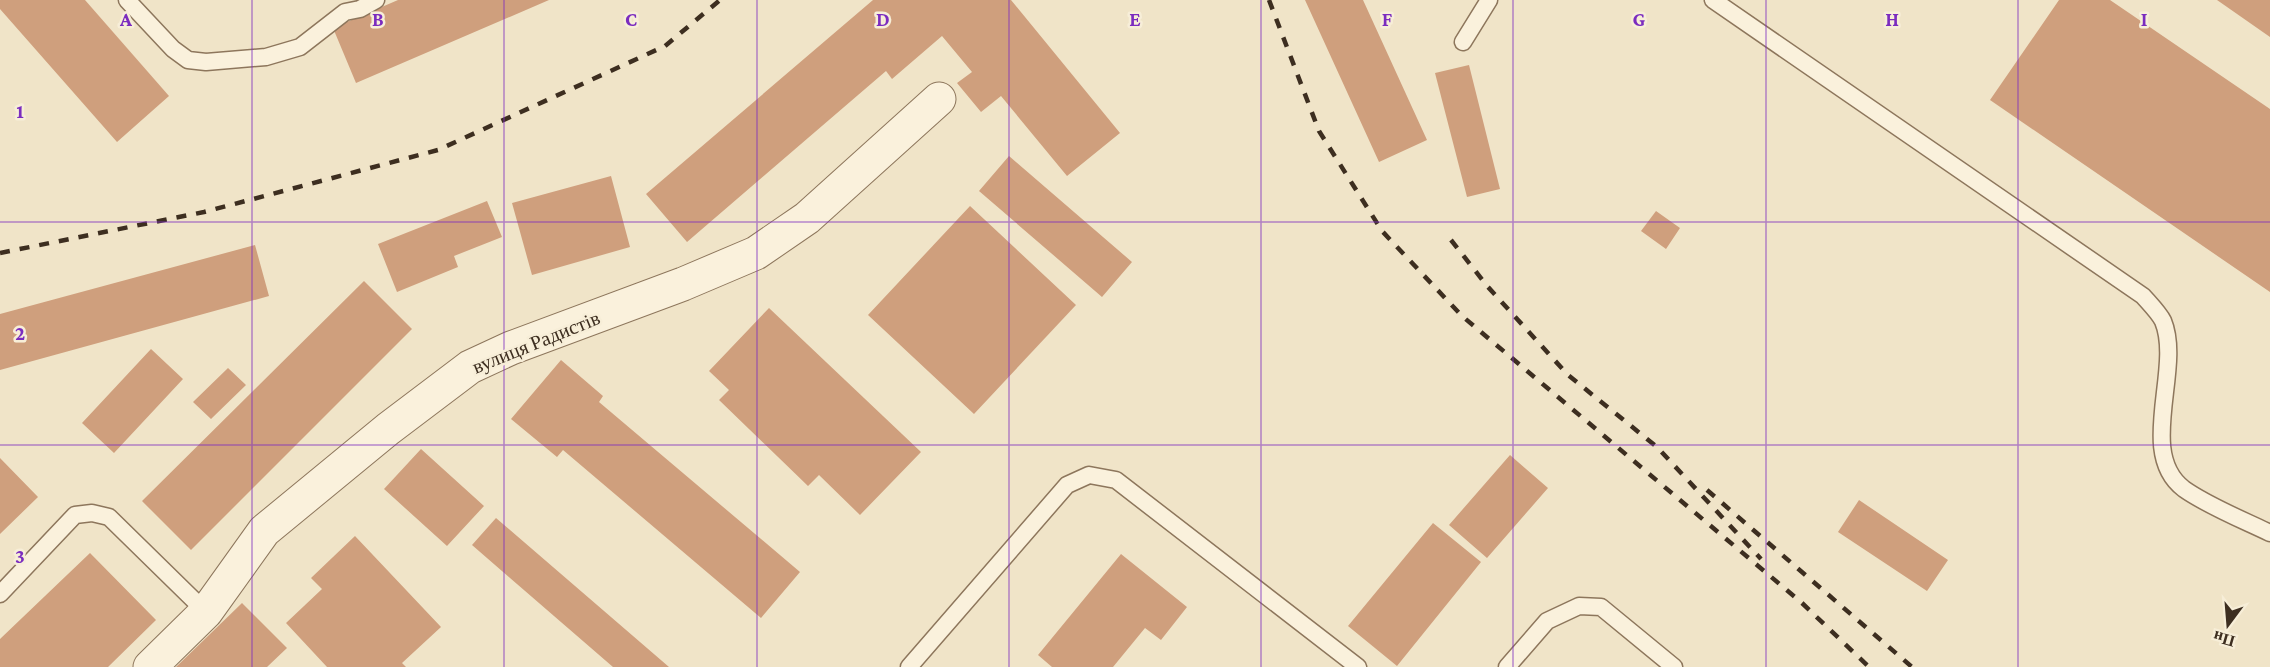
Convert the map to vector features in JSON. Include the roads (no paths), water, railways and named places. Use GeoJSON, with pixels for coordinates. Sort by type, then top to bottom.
{"type":"FeatureCollection","features":[{"type":"Feature","properties":{"kind":"street","name":"вулиця Радистів"},"geometry":{"type":"LineString","coordinates":[[150,667],[206,612],[264,531],[388,429],[470,367],[511,348],[683,284],[756,253],[807,218],[939,99]]}},
{"type":"Feature","properties":{"kind":"lane"},"geometry":{"type":"LineString","coordinates":[[126,0],[173,49],[188,60],[206,62],[266,57],[300,47],[345,12],[360,9],[376,0]]}},
{"type":"Feature","properties":{"kind":"lane"},"geometry":{"type":"LineString","coordinates":[[1463,42],[1489,0]]}},
{"type":"Feature","properties":{"kind":"lane"},"geometry":{"type":"LineString","coordinates":[[1713,0],[2144,296],[2163,321],[2168,347],[2161,442],[2169,468],[2183,488],[2270,533]]}},
{"type":"Feature","properties":{"kind":"lane"},"geometry":{"type":"LineString","coordinates":[[909,667],[1067,485],[1089,475],[1116,480],[1358,667]]}},
{"type":"Feature","properties":{"kind":"lane"},"geometry":{"type":"LineString","coordinates":[[0,594],[75,515],[92,513],[109,517],[206,612]]}},
{"type":"Feature","properties":{"kind":"lane"},"geometry":{"type":"LineString","coordinates":[[1508,667],[1546,621],[1578,606],[1601,607],[1674,667]]}},
{"type":"Feature","properties":{"kind":"railway"},"geometry":{"type":"LineString","coordinates":[[0,253],[204,212],[438,150],[665,46],[720,0]]}},
{"type":"Feature","properties":{"kind":"railway"},"geometry":{"type":"LineString","coordinates":[[1269,0],[1319,131],[1382,231],[1462,316],[1802,603],[1869,667]]}},
{"type":"Feature","properties":{"kind":"railway"},"geometry":{"type":"LineString","coordinates":[[1451,240],[1488,287],[1568,375],[1657,447],[1761,559]]}},
{"type":"Feature","properties":{"kind":"railway"},"geometry":{"type":"LineString","coordinates":[[1707,490],[1912,667]]}}]}
